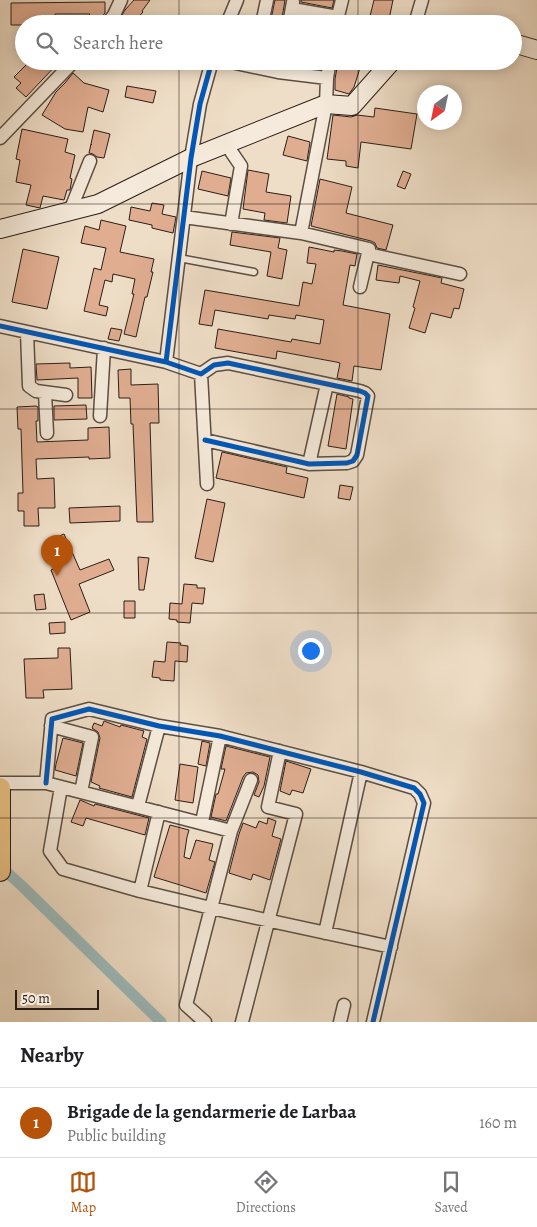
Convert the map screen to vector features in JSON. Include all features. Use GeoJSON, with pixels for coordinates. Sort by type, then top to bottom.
{"type":"FeatureCollection","features":[{"type":"Feature","properties":{"kind":"main road"},"geometry":{"type":"LineString","coordinates":[[522,46],[537,50]]}},
{"type":"Feature","properties":{"kind":"main road"},"geometry":{"type":"LineString","coordinates":[[0,229],[98,204],[191,158],[326,104],[352,106],[384,70]]}},
{"type":"Feature","properties":{"kind":"main road"},"geometry":{"type":"LineString","coordinates":[[0,788],[0,871]]}},
{"type":"Feature","properties":{"kind":"street"},"geometry":{"type":"LineString","coordinates":[[114,15],[121,0]]}},
{"type":"Feature","properties":{"kind":"street"},"geometry":{"type":"LineString","coordinates":[[231,15],[237,0]]}},
{"type":"Feature","properties":{"kind":"street"},"geometry":{"type":"LineString","coordinates":[[264,15],[267,0]]}},
{"type":"Feature","properties":{"kind":"street"},"geometry":{"type":"LineString","coordinates":[[338,15],[342,0]]}},
{"type":"Feature","properties":{"kind":"street"},"geometry":{"type":"LineString","coordinates":[[418,15],[422,0]]}},
{"type":"Feature","properties":{"kind":"street"},"geometry":{"type":"LineString","coordinates":[[290,3],[323,15]]}},
{"type":"Feature","properties":{"kind":"street"},"geometry":{"type":"LineString","coordinates":[[0,138],[65,70]]}},
{"type":"Feature","properties":{"kind":"street"},"geometry":{"type":"LineString","coordinates":[[166,362],[191,158],[200,104],[209,70]]}},
{"type":"Feature","properties":{"kind":"street"},"geometry":{"type":"LineString","coordinates":[[292,70],[327,78]]}},
{"type":"Feature","properties":{"kind":"street"},"geometry":{"type":"LineString","coordinates":[[301,232],[326,104],[328,70]]}},
{"type":"Feature","properties":{"kind":"street"},"geometry":{"type":"LineString","coordinates":[[226,144],[241,166],[231,224]]}},
{"type":"Feature","properties":{"kind":"street"},"geometry":{"type":"LineString","coordinates":[[70,211],[90,161]]}},
{"type":"Feature","properties":{"kind":"street"},"geometry":{"type":"LineString","coordinates":[[184,217],[301,232],[369,249],[360,287]]}},
{"type":"Feature","properties":{"kind":"street"},"geometry":{"type":"LineString","coordinates":[[368,254],[460,274]]}},
{"type":"Feature","properties":{"kind":"street"},"geometry":{"type":"LineString","coordinates":[[0,326],[166,362],[201,374]]}},
{"type":"Feature","properties":{"kind":"street"},"geometry":{"type":"LineString","coordinates":[[27,332],[29,386],[36,391],[66,395]]}},
{"type":"Feature","properties":{"kind":"street"},"geometry":{"type":"LineString","coordinates":[[100,416],[104,348]]}},
{"type":"Feature","properties":{"kind":"street"},"geometry":{"type":"LineString","coordinates":[[201,374],[214,365],[228,363],[360,391],[368,396],[357,454],[353,461],[347,463],[309,464],[204,440]]}},
{"type":"Feature","properties":{"kind":"street"},"geometry":{"type":"LineString","coordinates":[[201,374],[207,484]]}},
{"type":"Feature","properties":{"kind":"street"},"geometry":{"type":"LineString","coordinates":[[309,464],[327,384]]}},
{"type":"Feature","properties":{"kind":"street"},"geometry":{"type":"LineString","coordinates":[[45,393],[47,433]]}},
{"type":"Feature","properties":{"kind":"street"},"geometry":{"type":"LineString","coordinates":[[46,783],[52,719],[88,709],[159,726],[220,736],[361,772],[414,788],[420,794],[424,803],[373,1022]]}},
{"type":"Feature","properties":{"kind":"street"},"geometry":{"type":"LineString","coordinates":[[51,726],[92,737],[80,792]]}},
{"type":"Feature","properties":{"kind":"street"},"geometry":{"type":"LineString","coordinates":[[138,806],[159,726]]}},
{"type":"Feature","properties":{"kind":"street"},"geometry":{"type":"LineString","coordinates":[[202,822],[220,736]]}},
{"type":"Feature","properties":{"kind":"street"},"geometry":{"type":"LineString","coordinates":[[242,1022],[296,814],[268,807],[280,751]]}},
{"type":"Feature","properties":{"kind":"street"},"geometry":{"type":"LineString","coordinates":[[325,933],[361,772]]}},
{"type":"Feature","properties":{"kind":"street"},"geometry":{"type":"LineString","coordinates":[[205,1022],[186,1005],[231,831],[251,780]]}},
{"type":"Feature","properties":{"kind":"street"},"geometry":{"type":"LineString","coordinates":[[0,783],[46,783],[231,831]]}},
{"type":"Feature","properties":{"kind":"street"},"geometry":{"type":"LineString","coordinates":[[61,787],[50,851],[63,869],[140,891],[211,908],[391,947]]}},
{"type":"Feature","properties":{"kind":"street"},"geometry":{"type":"LineString","coordinates":[[140,891],[159,812]]}},
{"type":"Feature","properties":{"kind":"street"},"geometry":{"type":"LineString","coordinates":[[340,1022],[344,1005]]}},
{"type":"Feature","properties":{"kind":"lane"},"geometry":{"type":"LineString","coordinates":[[179,258],[254,272]]}},
{"type":"Feature","properties":{"kind":"building"},"geometry":{"type":"Polygon","coordinates":[[[134,0],[150,0],[140,15],[122,15],[134,0]]]}},
{"type":"Feature","properties":{"kind":"building"},"geometry":{"type":"Polygon","coordinates":[[[275,0],[285,0],[282,15],[272,15],[275,0]]]}},
{"type":"Feature","properties":{"kind":"building"},"geometry":{"type":"Polygon","coordinates":[[[301,0],[334,0],[332,8],[301,2],[301,0]]]}},
{"type":"Feature","properties":{"kind":"building"},"geometry":{"type":"Polygon","coordinates":[[[374,0],[393,0],[390,15],[370,15],[374,0]]]}},
{"type":"Feature","properties":{"kind":"building"},"geometry":{"type":"Polygon","coordinates":[[[105,2],[105,13],[103,15],[15,15],[15,25],[11,25],[11,3],[105,2]]]}},
{"type":"Feature","properties":{"kind":"building"},"geometry":{"type":"Polygon","coordinates":[[[21,70],[52,70],[26,97],[16,88],[21,83],[14,77],[21,70]]]}},
{"type":"Feature","properties":{"kind":"building"},"geometry":{"type":"Polygon","coordinates":[[[337,70],[359,70],[354,87],[349,94],[335,90],[337,70]]]}},
{"type":"Feature","properties":{"kind":"building"},"geometry":{"type":"Polygon","coordinates":[[[73,73],[84,83],[109,90],[103,112],[88,107],[83,132],[65,129],[42,115],[56,92],[73,73]]]}},
{"type":"Feature","properties":{"kind":"building"},"geometry":{"type":"Polygon","coordinates":[[[127,86],[156,91],[153,103],[125,97],[127,86]]]}},
{"type":"Feature","properties":{"kind":"building"},"geometry":{"type":"Polygon","coordinates":[[[375,108],[417,114],[411,149],[361,142],[358,168],[346,166],[346,161],[327,159],[333,115],[374,117],[375,108]]]}},
{"type":"Feature","properties":{"kind":"building"},"geometry":{"type":"Polygon","coordinates":[[[22,129],[68,139],[65,152],[75,155],[70,178],[72,179],[70,190],[67,190],[64,200],[43,196],[40,208],[26,205],[31,185],[16,182],[20,160],[16,159],[22,129]]]}},
{"type":"Feature","properties":{"kind":"building"},"geometry":{"type":"Polygon","coordinates":[[[94,130],[110,134],[104,158],[89,153],[94,130]]]}},
{"type":"Feature","properties":{"kind":"building"},"geometry":{"type":"Polygon","coordinates":[[[288,136],[310,142],[307,161],[283,155],[288,136]]]}},
{"type":"Feature","properties":{"kind":"building"},"geometry":{"type":"Polygon","coordinates":[[[248,170],[269,174],[266,192],[291,196],[287,223],[264,220],[265,213],[243,209],[248,170]]]}},
{"type":"Feature","properties":{"kind":"building"},"geometry":{"type":"Polygon","coordinates":[[[202,171],[231,178],[228,196],[198,189],[202,171]]]}},
{"type":"Feature","properties":{"kind":"building"},"geometry":{"type":"Polygon","coordinates":[[[403,171],[411,174],[405,189],[397,186],[403,171]]]}},
{"type":"Feature","properties":{"kind":"building"},"geometry":{"type":"Polygon","coordinates":[[[320,179],[352,187],[346,213],[393,225],[386,250],[377,248],[375,243],[371,241],[311,226],[320,179]]]}},
{"type":"Feature","properties":{"kind":"building"},"geometry":{"type":"Polygon","coordinates":[[[152,203],[164,205],[162,214],[176,217],[173,233],[152,228],[152,225],[129,220],[131,207],[150,211],[152,203]]]}},
{"type":"Feature","properties":{"kind":"building"},"geometry":{"type":"Polygon","coordinates":[[[101,220],[126,226],[120,252],[154,259],[151,272],[153,272],[136,337],[124,334],[134,294],[132,294],[135,279],[113,274],[112,282],[105,280],[99,305],[108,307],[106,316],[84,311],[94,268],[101,270],[106,248],[81,243],[85,226],[99,230],[101,220]]]}},
{"type":"Feature","properties":{"kind":"building"},"geometry":{"type":"Polygon","coordinates":[[[232,232],[280,238],[278,248],[287,250],[282,279],[267,276],[271,252],[230,245],[232,232]]]}},
{"type":"Feature","properties":{"kind":"building"},"geometry":{"type":"Polygon","coordinates":[[[309,247],[357,254],[355,266],[350,265],[343,305],[390,314],[381,370],[354,366],[352,381],[337,378],[340,363],[336,362],[277,351],[276,359],[215,348],[218,329],[291,342],[292,339],[320,344],[324,320],[296,315],[295,319],[269,315],[268,319],[215,310],[212,326],[199,324],[205,290],[299,306],[303,282],[312,284],[316,264],[307,263],[309,247]]]}},
{"type":"Feature","properties":{"kind":"building"},"geometry":{"type":"Polygon","coordinates":[[[23,249],[59,257],[47,309],[12,302],[23,249]]]}},
{"type":"Feature","properties":{"kind":"building"},"geometry":{"type":"Polygon","coordinates":[[[378,265],[442,278],[441,283],[464,289],[459,309],[454,308],[451,318],[431,313],[425,333],[409,328],[420,281],[400,276],[399,283],[376,280],[378,265]]]}},
{"type":"Feature","properties":{"kind":"building"},"geometry":{"type":"Polygon","coordinates":[[[111,328],[122,330],[119,341],[108,339],[111,328]]]}},
{"type":"Feature","properties":{"kind":"building"},"geometry":{"type":"Polygon","coordinates":[[[70,363],[70,368],[91,367],[92,398],[78,398],[78,378],[37,380],[36,364],[70,363]]]}},
{"type":"Feature","properties":{"kind":"building"},"geometry":{"type":"Polygon","coordinates":[[[131,369],[131,385],[158,384],[159,423],[150,423],[153,522],[137,522],[133,424],[131,424],[130,398],[119,398],[118,370],[131,369]]]}},
{"type":"Feature","properties":{"kind":"building"},"geometry":{"type":"Polygon","coordinates":[[[337,394],[353,399],[346,449],[328,446],[337,394]]]}},
{"type":"Feature","properties":{"kind":"building"},"geometry":{"type":"Polygon","coordinates":[[[86,405],[87,419],[54,420],[54,406],[86,405]]]}},
{"type":"Feature","properties":{"kind":"building"},"geometry":{"type":"Polygon","coordinates":[[[17,407],[38,407],[38,421],[36,421],[37,442],[88,440],[88,428],[109,427],[110,458],[36,459],[37,479],[54,478],[55,508],[38,508],[39,526],[24,526],[24,511],[18,511],[18,493],[23,493],[21,429],[18,429],[17,407]]]}},
{"type":"Feature","properties":{"kind":"building"},"geometry":{"type":"Polygon","coordinates":[[[222,452],[287,467],[286,473],[308,478],[304,498],[216,478],[222,452]]]}},
{"type":"Feature","properties":{"kind":"building"},"geometry":{"type":"Polygon","coordinates":[[[340,485],[353,487],[350,500],[338,498],[340,485]]]}},
{"type":"Feature","properties":{"kind":"building"},"geometry":{"type":"Polygon","coordinates":[[[207,499],[225,503],[213,562],[195,558],[207,499]]]}},
{"type":"Feature","properties":{"kind":"building"},"geometry":{"type":"Polygon","coordinates":[[[120,506],[120,521],[70,523],[69,508],[120,506]]]}},
{"type":"Feature","properties":{"kind":"building"},"geometry":{"type":"Polygon","coordinates":[[[64,534],[80,570],[109,559],[114,570],[79,584],[90,612],[71,620],[51,570],[55,568],[45,542],[64,534]]]}},
{"type":"Feature","properties":{"kind":"building"},"geometry":{"type":"Polygon","coordinates":[[[138,557],[149,558],[144,590],[139,590],[138,557]]]}},
{"type":"Feature","properties":{"kind":"building"},"geometry":{"type":"Polygon","coordinates":[[[184,584],[205,588],[203,604],[192,603],[190,623],[169,619],[170,603],[182,604],[184,584]]]}},
{"type":"Feature","properties":{"kind":"building"},"geometry":{"type":"Polygon","coordinates":[[[44,594],[46,609],[36,610],[34,595],[44,594]]]}},
{"type":"Feature","properties":{"kind":"building"},"geometry":{"type":"Polygon","coordinates":[[[124,601],[135,601],[135,618],[124,618],[124,601]]]}},
{"type":"Feature","properties":{"kind":"building"},"geometry":{"type":"Polygon","coordinates":[[[65,622],[65,633],[50,634],[49,623],[65,622]]]}},
{"type":"Feature","properties":{"kind":"building"},"geometry":{"type":"Polygon","coordinates":[[[167,642],[181,643],[180,645],[188,646],[187,662],[175,661],[174,681],[160,680],[160,678],[152,677],[154,661],[165,662],[167,642]]]}},
{"type":"Feature","properties":{"kind":"building"},"geometry":{"type":"Polygon","coordinates":[[[58,648],[70,648],[72,689],[43,690],[44,698],[26,698],[24,659],[58,658],[58,648]]]}},
{"type":"Feature","properties":{"kind":"building"},"geometry":{"type":"Polygon","coordinates":[[[104,721],[120,727],[121,725],[144,731],[142,737],[147,739],[132,797],[99,788],[100,786],[91,782],[100,738],[98,732],[92,728],[94,723],[102,726],[104,721]]]}},
{"type":"Feature","properties":{"kind":"building"},"geometry":{"type":"Polygon","coordinates":[[[63,738],[83,743],[76,776],[55,770],[63,738]]]}},
{"type":"Feature","properties":{"kind":"building"},"geometry":{"type":"Polygon","coordinates":[[[202,741],[210,743],[206,766],[198,764],[202,741]]]}},
{"type":"Feature","properties":{"kind":"building"},"geometry":{"type":"Polygon","coordinates":[[[226,746],[270,757],[264,786],[259,797],[254,795],[259,782],[258,775],[253,772],[246,773],[226,821],[211,817],[216,794],[218,794],[225,769],[221,769],[226,746]]]}},
{"type":"Feature","properties":{"kind":"building"},"geometry":{"type":"Polygon","coordinates":[[[286,761],[311,769],[303,793],[292,790],[290,795],[280,791],[286,761]]]}},
{"type":"Feature","properties":{"kind":"building"},"geometry":{"type":"Polygon","coordinates":[[[180,764],[198,767],[193,803],[175,800],[180,764]]]}},
{"type":"Feature","properties":{"kind":"building"},"geometry":{"type":"Polygon","coordinates":[[[80,800],[94,806],[95,804],[149,818],[145,835],[86,818],[83,826],[71,822],[80,800]]]}},
{"type":"Feature","properties":{"kind":"building"},"geometry":{"type":"Polygon","coordinates":[[[268,818],[276,821],[272,836],[281,839],[270,880],[253,874],[251,880],[229,873],[243,823],[256,828],[259,821],[267,824],[268,818]]]}},
{"type":"Feature","properties":{"kind":"building"},"geometry":{"type":"Polygon","coordinates":[[[170,825],[189,830],[184,857],[190,859],[196,840],[213,844],[209,860],[215,862],[206,893],[154,877],[170,825]]]}},
{"type":"Feature","properties":{"kind":"waterway"},"geometry":{"type":"LineString","coordinates":[[0,866],[161,1022]]}},
{"type":"Feature","properties":{"kind":"cycle path"},"geometry":{"type":"LineString","coordinates":[[0,326],[166,362],[191,158],[200,104],[209,70]]}},
{"type":"Feature","properties":{"kind":"cycle path"},"geometry":{"type":"LineString","coordinates":[[166,362],[201,374],[214,365],[228,363],[360,391],[368,396],[357,455],[353,461],[347,463],[309,464],[205,440]]}},
{"type":"Feature","properties":{"kind":"cycle path"},"geometry":{"type":"LineString","coordinates":[[46,783],[52,719],[89,709],[159,726],[220,736],[361,772],[414,788],[420,794],[424,803],[373,1022]]}},
{"type":"Feature","properties":{"kind":"place","name":"Brigade de la gendarmerie de Larbaa"},"geometry":{"type":"Point","coordinates":[57,576]}}]}
